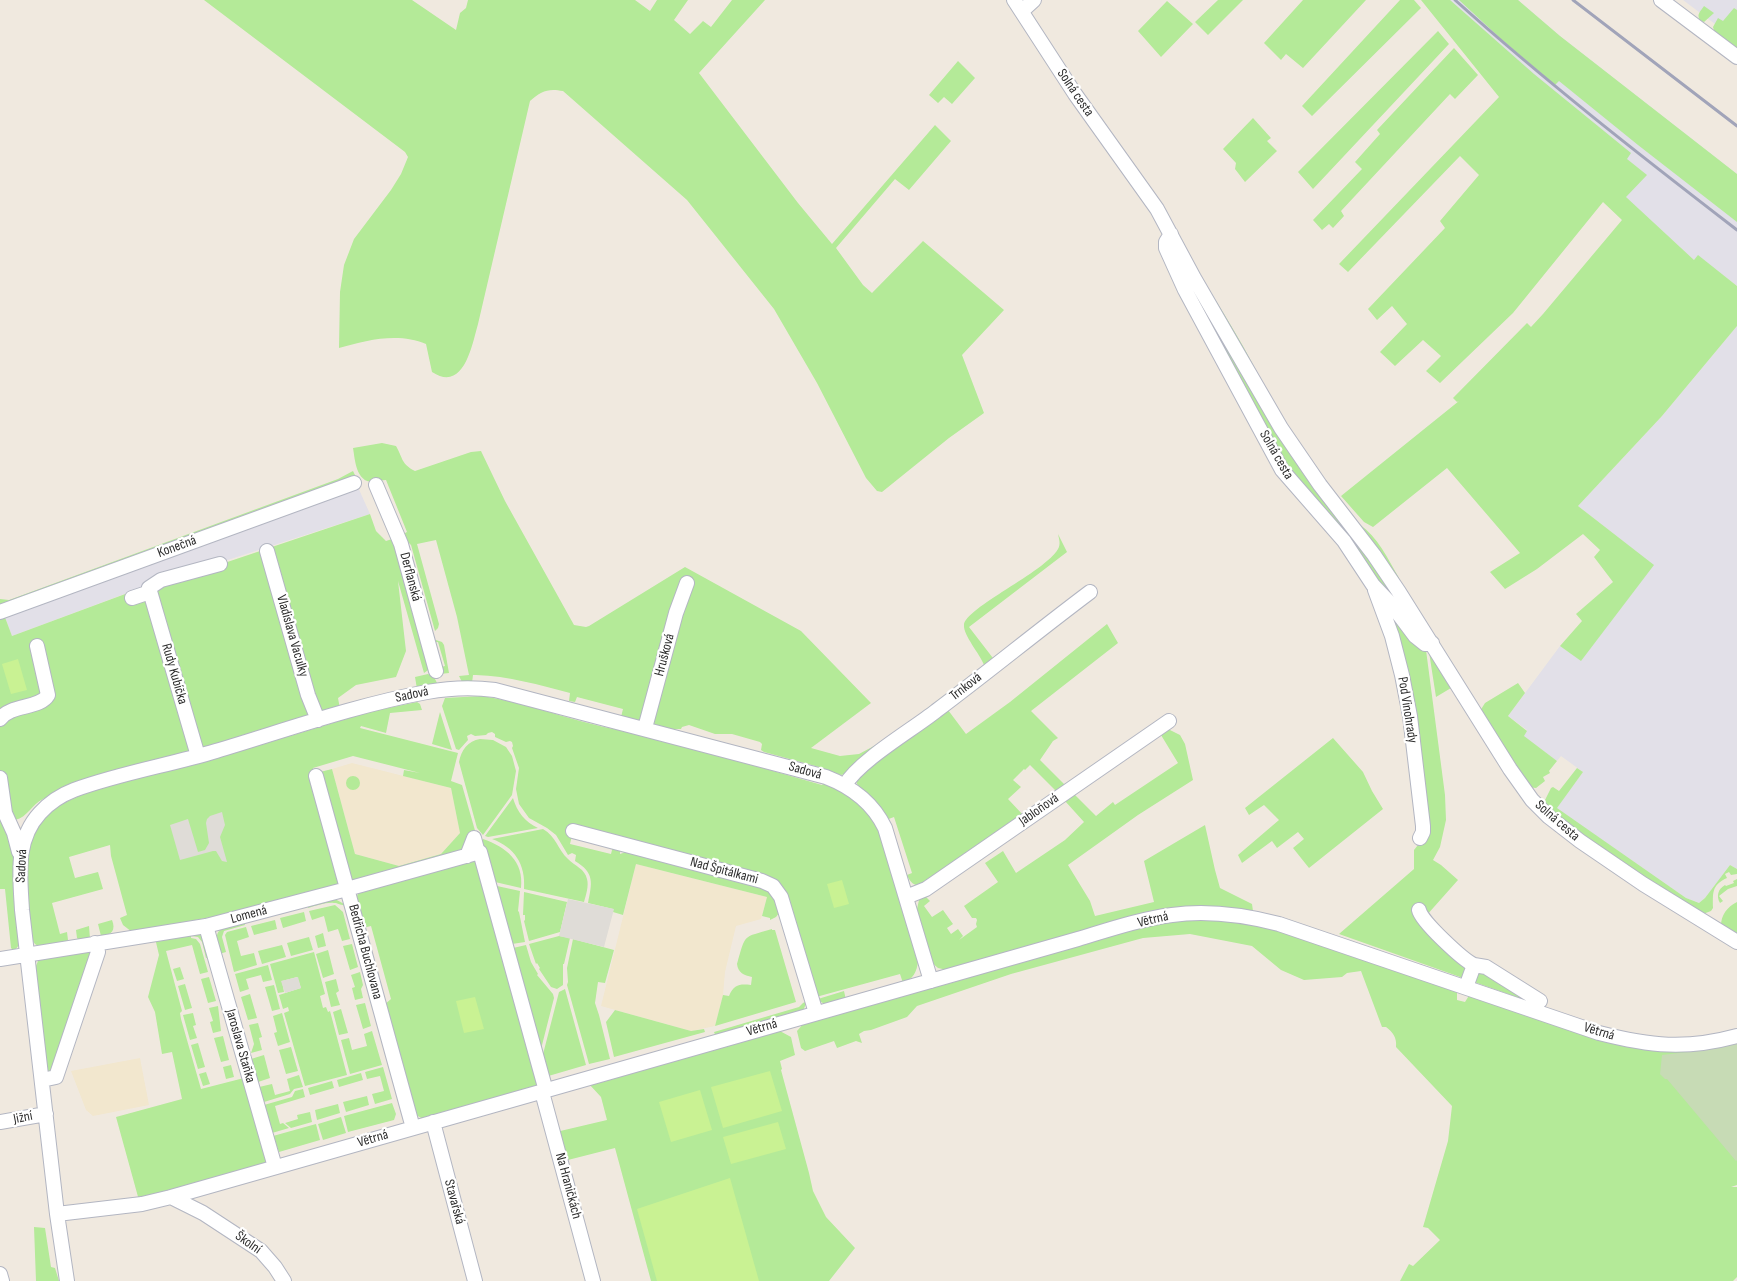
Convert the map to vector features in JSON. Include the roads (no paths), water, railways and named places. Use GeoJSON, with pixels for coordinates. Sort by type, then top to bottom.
{"type":"FeatureCollection","features":[{"type":"Feature","properties":{"kind":"street"},"geometry":{"type":"LineString","coordinates":[[1018,6],[1034,0]]}},
{"type":"Feature","properties":{"kind":"street"},"geometry":{"type":"LineString","coordinates":[[1661,0],[1737,57]]}},
{"type":"Feature","properties":{"kind":"street","name":"Solná cesta"},"geometry":{"type":"LineString","coordinates":[[1018,6],[1075,94],[1143,188],[1281,428],[1320,486],[1374,555],[1519,782],[1544,813],[1580,841],[1737,942]]}},
{"type":"Feature","properties":{"kind":"street","name":"Solná cesta"},"geometry":{"type":"LineString","coordinates":[[1170,234],[1166,242],[1166,248],[1185,290],[1282,470],[1344,541],[1373,585],[1391,604],[1420,642],[1432,644]]}},
{"type":"Feature","properties":{"kind":"street","name":"Konečná"},"geometry":{"type":"LineString","coordinates":[[0,612],[354,483]]}},
{"type":"Feature","properties":{"kind":"street","name":"Derflanská"},"geometry":{"type":"LineString","coordinates":[[376,485],[400,544],[436,671]]}},
{"type":"Feature","properties":{"kind":"street","name":"Vladislava Vaculky"},"geometry":{"type":"LineString","coordinates":[[267,552],[308,695],[318,720]]}},
{"type":"Feature","properties":{"kind":"street"},"geometry":{"type":"LineString","coordinates":[[132,598],[150,592],[149,588],[161,580],[220,564]]}},
{"type":"Feature","properties":{"kind":"street","name":"Hrušková"},"geometry":{"type":"LineString","coordinates":[[645,728],[676,613],[687,583]]}},
{"type":"Feature","properties":{"kind":"street","name":"Pod Vinohrady"},"geometry":{"type":"LineString","coordinates":[[1373,585],[1392,636],[1408,708],[1423,832],[1420,838]]}},
{"type":"Feature","properties":{"kind":"street","name":"Rudy Kubíčka"},"geometry":{"type":"LineString","coordinates":[[150,592],[198,756]]}},
{"type":"Feature","properties":{"kind":"street","name":"Trnková"},"geometry":{"type":"LineString","coordinates":[[845,786],[852,775],[870,760],[1090,592]]}},
{"type":"Feature","properties":{"kind":"street"},"geometry":{"type":"LineString","coordinates":[[0,719],[8,711],[43,700],[48,695],[37,646]]}},
{"type":"Feature","properties":{"kind":"street","name":"Sadová"},"geometry":{"type":"LineString","coordinates":[[67,1281],[57,1214],[22,910],[20,856],[25,837],[32,822],[49,805],[73,790],[198,756],[368,705],[428,692],[474,688],[495,690],[826,777],[845,786],[870,805],[882,822],[892,847],[931,981]]}},
{"type":"Feature","properties":{"kind":"street","name":"Jabloňová"},"geometry":{"type":"LineString","coordinates":[[906,897],[926,889],[1169,721]]}},
{"type":"Feature","properties":{"kind":"street","name":"Bedřicha Buchlovana"},"geometry":{"type":"LineString","coordinates":[[316,776],[413,1128]]}},
{"type":"Feature","properties":{"kind":"street"},"geometry":{"type":"LineString","coordinates":[[0,778],[5,813],[14,833],[20,856]]}},
{"type":"Feature","properties":{"kind":"street"},"geometry":{"type":"LineString","coordinates":[[9,822],[19,827],[32,822]]}},
{"type":"Feature","properties":{"kind":"street","name":"Nad Špitálkami"},"geometry":{"type":"LineString","coordinates":[[572,831],[762,881],[773,886],[781,897],[816,1013]]}},
{"type":"Feature","properties":{"kind":"street","name":"Lomená"},"geometry":{"type":"LineString","coordinates":[[0,959],[206,926],[480,852],[544,1092]]}},
{"type":"Feature","properties":{"kind":"street"},"geometry":{"type":"LineString","coordinates":[[1419,910],[1420,915],[1426,922],[1465,959],[1486,967],[1540,1001]]}},
{"type":"Feature","properties":{"kind":"street","name":"Větrná"},"geometry":{"type":"LineString","coordinates":[[57,1214],[142,1204],[171,1197],[816,1013],[1155,918],[1172,915],[1213,914],[1254,918],[1279,924],[1466,986],[1599,1033],[1646,1044],[1678,1046],[1699,1044],[1737,1036]]}},
{"type":"Feature","properties":{"kind":"street","name":"Jaroslava Staňka"},"geometry":{"type":"LineString","coordinates":[[206,926],[275,1167]]}},
{"type":"Feature","properties":{"kind":"street"},"geometry":{"type":"LineString","coordinates":[[42,1080],[56,1077],[98,952],[95,943]]}},
{"type":"Feature","properties":{"kind":"street"},"geometry":{"type":"LineString","coordinates":[[1466,986],[1474,964]]}},
{"type":"Feature","properties":{"kind":"street","name":"Na Hraničkách"},"geometry":{"type":"LineString","coordinates":[[544,1092],[593,1281]]}},
{"type":"Feature","properties":{"kind":"street","name":"Jižní"},"geometry":{"type":"LineString","coordinates":[[0,1122],[46,1114]]}},
{"type":"Feature","properties":{"kind":"street","name":"Stavařská"},"geometry":{"type":"LineString","coordinates":[[433,1122],[475,1281]]}},
{"type":"Feature","properties":{"kind":"street"},"geometry":{"type":"LineString","coordinates":[[203,1213],[198,1206],[198,1199],[205,1187]]}},
{"type":"Feature","properties":{"kind":"street","name":"Školní"},"geometry":{"type":"LineString","coordinates":[[171,1197],[203,1213],[261,1251],[275,1266],[284,1281]]}},
{"type":"Feature","properties":{"kind":"street"},"geometry":{"type":"LineString","coordinates":[[0,1274],[2,1281]]}},
{"type":"Feature","properties":{"kind":"railway"},"geometry":{"type":"LineString","coordinates":[[1455,0],[1558,89],[1737,230]]}},
{"type":"Feature","properties":{"kind":"railway"},"geometry":{"type":"LineString","coordinates":[[1573,0],[1737,126]]}}]}
